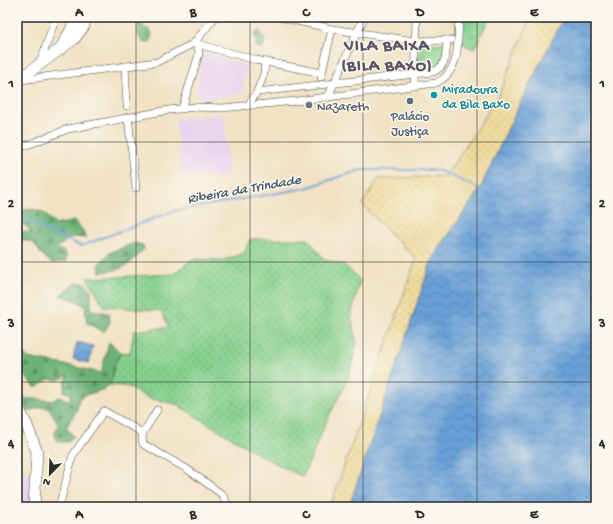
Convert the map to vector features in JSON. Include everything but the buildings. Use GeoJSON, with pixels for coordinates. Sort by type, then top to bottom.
{"type":"FeatureCollection","features":[{"type":"Feature","properties":{"kind":"main road"},"geometry":{"type":"LineString","coordinates":[[59,50],[71,30],[76,17]]}},
{"type":"Feature","properties":{"kind":"main road"},"geometry":{"type":"LineString","coordinates":[[18,80],[80,33],[85,17]]}},
{"type":"Feature","properties":{"kind":"main road"},"geometry":{"type":"LineString","coordinates":[[17,406],[37,452],[34,507]]}},
{"type":"Feature","properties":{"kind":"street"},"geometry":{"type":"LineString","coordinates":[[39,65],[56,17]]}},
{"type":"Feature","properties":{"kind":"street"},"geometry":{"type":"LineString","coordinates":[[18,80],[157,62],[194,43],[215,17]]}},
{"type":"Feature","properties":{"kind":"street"},"geometry":{"type":"LineString","coordinates":[[280,17],[332,29],[415,41],[457,40]]}},
{"type":"Feature","properties":{"kind":"street"},"geometry":{"type":"LineString","coordinates":[[328,97],[364,17]]}},
{"type":"Feature","properties":{"kind":"street"},"geometry":{"type":"LineString","coordinates":[[415,86],[415,41],[417,17]]}},
{"type":"Feature","properties":{"kind":"street"},"geometry":{"type":"LineString","coordinates":[[17,149],[68,129],[128,117],[196,107],[247,106],[328,97],[436,82],[444,79],[452,71],[456,61],[459,17]]}},
{"type":"Feature","properties":{"kind":"street"},"geometry":{"type":"LineString","coordinates":[[319,84],[332,29]]}},
{"type":"Feature","properties":{"kind":"street"},"geometry":{"type":"LineString","coordinates":[[257,92],[433,72],[440,69],[444,65],[447,40]]}},
{"type":"Feature","properties":{"kind":"street"},"geometry":{"type":"LineString","coordinates":[[194,43],[265,62],[322,73]]}},
{"type":"Feature","properties":{"kind":"street"},"geometry":{"type":"LineString","coordinates":[[182,109],[199,54],[198,46],[194,43]]}},
{"type":"Feature","properties":{"kind":"street"},"geometry":{"type":"LineString","coordinates":[[247,106],[257,92],[264,74],[265,62]]}},
{"type":"Feature","properties":{"kind":"street"},"geometry":{"type":"LineString","coordinates":[[125,66],[127,106]]}},
{"type":"Feature","properties":{"kind":"street"},"geometry":{"type":"LineString","coordinates":[[128,117],[136,188]]}},
{"type":"Feature","properties":{"kind":"street"},"geometry":{"type":"LineString","coordinates":[[157,410],[143,433],[143,444],[187,469],[223,495],[228,507]]}},
{"type":"Feature","properties":{"kind":"street"},"geometry":{"type":"LineString","coordinates":[[59,507],[73,455],[104,412],[143,433]]}},
{"type":"Feature","properties":{"kind":"shaded area"},"geometry":{"type":"Polygon","coordinates":[[[204,52],[247,66],[242,94],[206,99],[201,99],[198,96],[196,92],[204,52]]]}},
{"type":"Feature","properties":{"kind":"shaded area"},"geometry":{"type":"Polygon","coordinates":[[[224,114],[229,177],[182,177],[175,118],[224,114]]]}},
{"type":"Feature","properties":{"kind":"shaded area"},"geometry":{"type":"Polygon","coordinates":[[[17,469],[35,476],[34,507],[17,507],[17,469]]]}},
{"type":"Feature","properties":{"kind":"green space"},"geometry":{"type":"Polygon","coordinates":[[[458,17],[490,17],[474,49],[454,40],[458,17]]]}},
{"type":"Feature","properties":{"kind":"green space"},"geometry":{"type":"Polygon","coordinates":[[[141,22],[144,28],[149,29],[152,34],[150,42],[144,43],[138,36],[138,24],[141,22]]]}},
{"type":"Feature","properties":{"kind":"green space"},"geometry":{"type":"Polygon","coordinates":[[[259,30],[265,39],[264,45],[261,49],[256,46],[257,40],[253,34],[259,30]]]}},
{"type":"Feature","properties":{"kind":"green space"},"geometry":{"type":"Polygon","coordinates":[[[449,43],[447,63],[444,68],[436,73],[421,75],[419,44],[449,43]]]}},
{"type":"Feature","properties":{"kind":"green space"},"geometry":{"type":"Polygon","coordinates":[[[32,209],[43,212],[56,225],[74,221],[82,229],[87,238],[72,237],[56,248],[66,253],[66,262],[52,263],[41,254],[34,243],[17,238],[17,230],[32,233],[26,226],[17,223],[17,211],[32,209]]]}},
{"type":"Feature","properties":{"kind":"green space"},"geometry":{"type":"Polygon","coordinates":[[[250,239],[308,239],[325,260],[344,265],[360,280],[351,316],[357,344],[348,379],[327,420],[303,477],[263,457],[176,404],[147,398],[130,387],[109,385],[116,361],[121,353],[130,352],[134,331],[169,327],[161,311],[104,306],[87,278],[174,274],[192,259],[224,260],[244,253],[250,239]]]}},
{"type":"Feature","properties":{"kind":"green space"},"geometry":{"type":"Polygon","coordinates":[[[134,243],[143,245],[144,249],[129,264],[120,269],[100,272],[99,263],[111,252],[134,243]]]}},
{"type":"Feature","properties":{"kind":"green space"},"geometry":{"type":"Polygon","coordinates":[[[75,283],[85,283],[91,290],[91,310],[109,313],[110,322],[104,332],[87,323],[85,306],[60,295],[75,283]]]}},
{"type":"Feature","properties":{"kind":"green space"},"geometry":{"type":"Polygon","coordinates":[[[109,342],[121,353],[114,364],[110,384],[105,388],[79,399],[77,409],[66,428],[74,436],[68,442],[57,442],[54,435],[58,425],[53,414],[50,410],[44,407],[28,412],[17,396],[17,388],[26,399],[52,401],[59,397],[69,400],[72,394],[64,392],[65,382],[68,375],[59,380],[48,379],[36,388],[17,369],[17,353],[21,350],[28,358],[101,373],[109,342]]]}},
{"type":"Feature","properties":{"kind":"sand"},"geometry":{"type":"Polygon","coordinates":[[[531,17],[564,17],[523,97],[480,189],[432,259],[349,507],[330,507],[416,259],[362,205],[378,179],[446,176],[498,96],[531,17]]]}},
{"type":"Feature","properties":{"kind":"water"},"geometry":{"type":"Polygon","coordinates":[[[564,17],[596,17],[596,507],[349,507],[432,259],[480,189],[523,97],[564,17]]]}},
{"type":"Feature","properties":{"kind":"water"},"geometry":{"type":"Polygon","coordinates":[[[77,342],[93,346],[89,363],[73,359],[77,342]]]}},
{"type":"Feature","properties":{"kind":"waterway","name":"Ribeira da Trindade"},"geometry":{"type":"LineString","coordinates":[[17,216],[81,246],[174,211],[306,188],[360,170],[438,170],[480,189]]}},
{"type":"Feature","properties":{"kind":"place","name":"Miradoura da Bila Baxo"},"geometry":{"type":"Point","coordinates":[434,95]}},
{"type":"Feature","properties":{"kind":"place","name":"Palácio Justiça"},"geometry":{"type":"Point","coordinates":[410,101]}},
{"type":"Feature","properties":{"kind":"place","name":"Nazareth"},"geometry":{"type":"Point","coordinates":[309,105]}},
{"type":"Feature","properties":{"kind":"district","name":"VILA BAIXA (BILA BAXO)"},"geometry":{"type":"Point","coordinates":[387,54]}}]}
